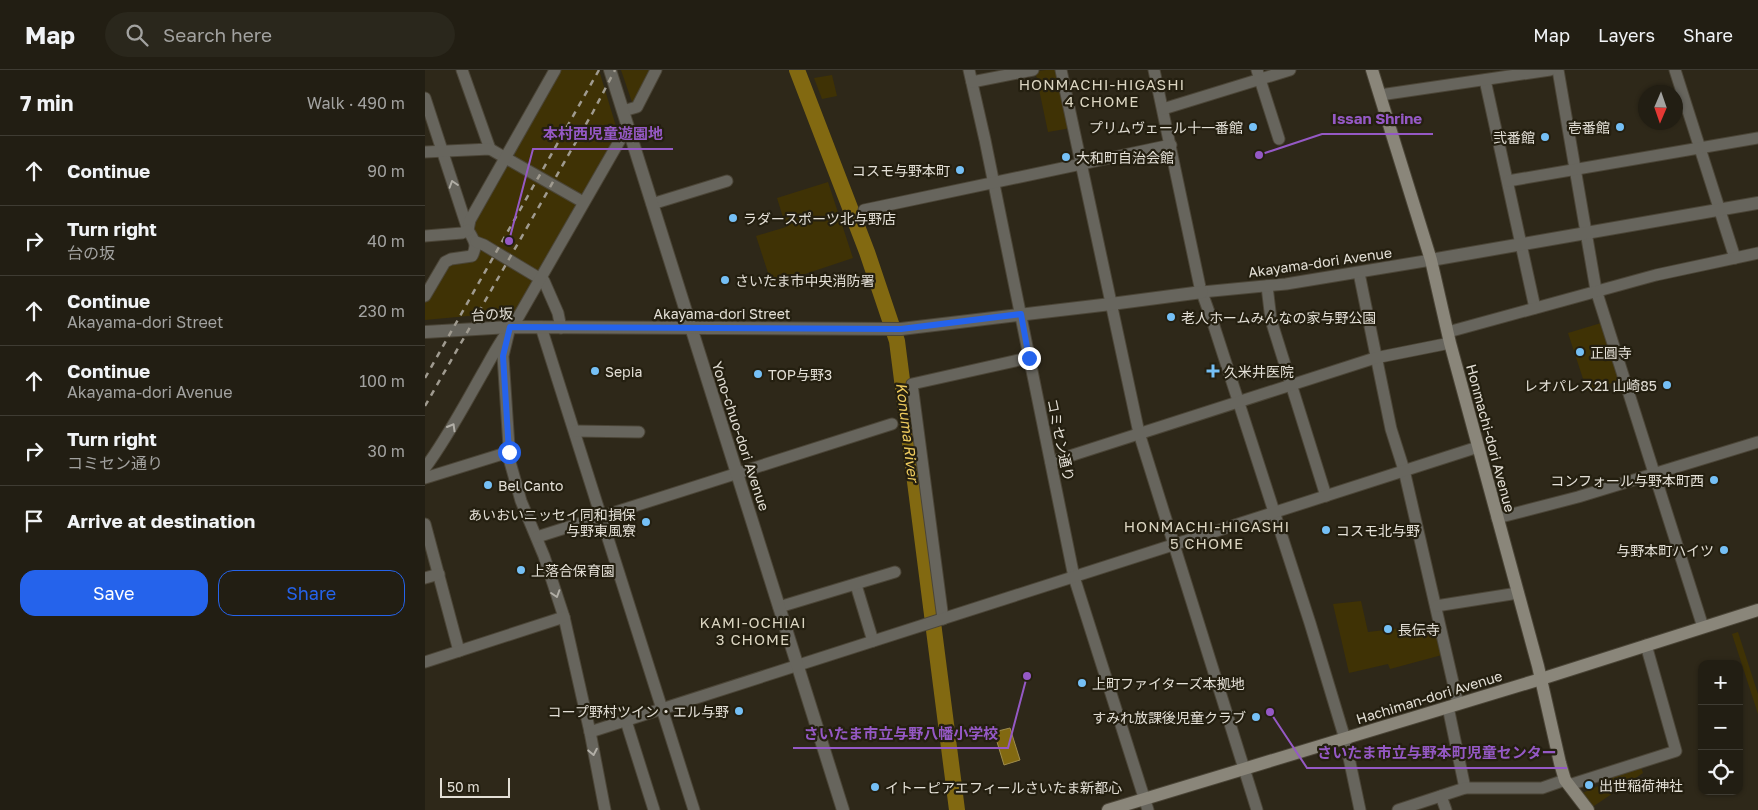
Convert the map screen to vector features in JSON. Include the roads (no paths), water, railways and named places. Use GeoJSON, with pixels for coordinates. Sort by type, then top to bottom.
{"type":"FeatureCollection","features":[{"type":"Feature","properties":{"kind":"main road","name":"Honmachi-dori Avenue"},"geometry":{"type":"LineString","coordinates":[[1372,70],[1431,260],[1449,337],[1567,782],[1588,810]]}},
{"type":"Feature","properties":{"kind":"main road","name":"Hachiman-dori Avenue"},"geometry":{"type":"LineString","coordinates":[[1108,810],[1146,805],[1244,769],[1541,679],[1758,610]]}},
{"type":"Feature","properties":{"kind":"street"},"geometry":{"type":"LineString","coordinates":[[462,70],[490,149]]}},
{"type":"Feature","properties":{"kind":"street"},"geometry":{"type":"LineString","coordinates":[[468,230],[470,220],[555,70]]}},
{"type":"Feature","properties":{"kind":"street","name":"Yono-chuo-dori Avenue"},"geometry":{"type":"LineString","coordinates":[[610,70],[843,810]]}},
{"type":"Feature","properties":{"kind":"street"},"geometry":{"type":"LineString","coordinates":[[623,112],[637,107],[656,70]]}},
{"type":"Feature","properties":{"kind":"street","name":"コミセン通り"},"geometry":{"type":"LineString","coordinates":[[969,70],[1074,577],[1146,805]]}},
{"type":"Feature","properties":{"kind":"street"},"geometry":{"type":"LineString","coordinates":[[972,82],[1033,70]]}},
{"type":"Feature","properties":{"kind":"street"},"geometry":{"type":"LineString","coordinates":[[1061,70],[1139,433],[1257,810]]}},
{"type":"Feature","properties":{"kind":"street"},"geometry":{"type":"LineString","coordinates":[[1154,70],[1201,292],[1310,623],[1345,738],[1360,810]]}},
{"type":"Feature","properties":{"kind":"street"},"geometry":{"type":"LineString","coordinates":[[1163,109],[1258,75],[1290,70]]}},
{"type":"Feature","properties":{"kind":"street"},"geometry":{"type":"LineString","coordinates":[[1380,95],[1550,70]]}},
{"type":"Feature","properties":{"kind":"street"},"geometry":{"type":"LineString","coordinates":[[1558,70],[1596,290],[1703,627]]}},
{"type":"Feature","properties":{"kind":"street"},"geometry":{"type":"LineString","coordinates":[[1675,70],[1735,258]]}},
{"type":"Feature","properties":{"kind":"street"},"geometry":{"type":"LineString","coordinates":[[1258,75],[1279,139]]}},
{"type":"Feature","properties":{"kind":"street"},"geometry":{"type":"LineString","coordinates":[[1485,80],[1535,308]]}},
{"type":"Feature","properties":{"kind":"street"},"geometry":{"type":"LineString","coordinates":[[425,98],[476,249],[473,256],[451,259],[445,262],[425,296]]}},
{"type":"Feature","properties":{"kind":"street"},"geometry":{"type":"LineString","coordinates":[[425,468],[437,452],[510,327],[516,321],[628,126]]}},
{"type":"Feature","properties":{"kind":"street"},"geometry":{"type":"LineString","coordinates":[[1507,181],[1758,138]]}},
{"type":"Feature","properties":{"kind":"street"},"geometry":{"type":"LineString","coordinates":[[864,210],[1171,145]]}},
{"type":"Feature","properties":{"kind":"street"},"geometry":{"type":"LineString","coordinates":[[425,152],[490,149],[583,202]]}},
{"type":"Feature","properties":{"kind":"street"},"geometry":{"type":"LineString","coordinates":[[652,204],[727,181]]}},
{"type":"Feature","properties":{"kind":"street","name":"Akayama-dori Avenue"},"geometry":{"type":"LineString","coordinates":[[883,329],[901,329],[1201,292],[1267,286],[1359,273],[1758,203]]}},
{"type":"Feature","properties":{"kind":"street"},"geometry":{"type":"LineString","coordinates":[[425,236],[462,233],[468,230]]}},
{"type":"Feature","properties":{"kind":"street"},"geometry":{"type":"LineString","coordinates":[[475,242],[484,245],[541,278],[558,313],[561,328]]}},
{"type":"Feature","properties":{"kind":"street"},"geometry":{"type":"LineString","coordinates":[[1051,462],[1375,358],[1449,337],[1535,308],[1656,275],[1758,253]]}},
{"type":"Feature","properties":{"kind":"street"},"geometry":{"type":"LineString","coordinates":[[1359,273],[1391,429],[1404,470],[1436,606],[1465,788]]}},
{"type":"Feature","properties":{"kind":"street"},"geometry":{"type":"LineString","coordinates":[[1267,286],[1271,320],[1326,496]]}},
{"type":"Feature","properties":{"kind":"street"},"geometry":{"type":"LineString","coordinates":[[510,327],[503,356],[510,462],[521,501],[537,537],[564,617],[590,732],[605,810]]}},
{"type":"Feature","properties":{"kind":"street","name":"台の坂"},"geometry":{"type":"LineString","coordinates":[[425,332],[510,327],[561,328]]}},
{"type":"Feature","properties":{"kind":"street"},"geometry":{"type":"LineString","coordinates":[[541,327],[694,810]]}},
{"type":"Feature","properties":{"kind":"street","name":"Akayama-dori Street"},"geometry":{"type":"LineString","coordinates":[[561,328],[883,329]]}},
{"type":"Feature","properties":{"kind":"street"},"geometry":{"type":"LineString","coordinates":[[942,619],[912,384],[1029,358]]}},
{"type":"Feature","properties":{"kind":"street"},"geometry":{"type":"LineString","coordinates":[[537,537],[892,424]]}},
{"type":"Feature","properties":{"kind":"street"},"geometry":{"type":"LineString","coordinates":[[575,431],[639,432]]}},
{"type":"Feature","properties":{"kind":"street"},"geometry":{"type":"LineString","coordinates":[[1497,518],[1578,496],[1758,442]]}},
{"type":"Feature","properties":{"kind":"street"},"geometry":{"type":"LineString","coordinates":[[590,732],[1478,447]]}},
{"type":"Feature","properties":{"kind":"street"},"geometry":{"type":"LineString","coordinates":[[425,478],[509,452]]}},
{"type":"Feature","properties":{"kind":"street"},"geometry":{"type":"LineString","coordinates":[[425,524],[459,651]]}},
{"type":"Feature","properties":{"kind":"street"},"geometry":{"type":"LineString","coordinates":[[779,607],[895,572]]}},
{"type":"Feature","properties":{"kind":"street"},"geometry":{"type":"LineString","coordinates":[[425,578],[439,574]]}},
{"type":"Feature","properties":{"kind":"street"},"geometry":{"type":"LineString","coordinates":[[856,585],[873,641]]}},
{"type":"Feature","properties":{"kind":"street"},"geometry":{"type":"LineString","coordinates":[[1436,606],[1518,594]]}},
{"type":"Feature","properties":{"kind":"street"},"geometry":{"type":"LineString","coordinates":[[425,662],[564,617]]}},
{"type":"Feature","properties":{"kind":"street"},"geometry":{"type":"LineString","coordinates":[[1398,810],[1465,788],[1542,788],[1677,751],[1646,645]]}},
{"type":"Feature","properties":{"kind":"street"},"geometry":{"type":"LineString","coordinates":[[626,721],[654,810]]}},
{"type":"Feature","properties":{"kind":"street"},"geometry":{"type":"LineString","coordinates":[[1441,796],[1446,810]]}},
{"type":"Feature","properties":{"kind":"waterway","name":"Konuma River"},"geometry":{"type":"LineString","coordinates":[[797,70],[867,252],[897,341],[957,810]]}},
{"type":"Feature","properties":{"kind":"railway"},"geometry":{"type":"LineString","coordinates":[[425,378],[599,70]]}},
{"type":"Feature","properties":{"kind":"railway"},"geometry":{"type":"LineString","coordinates":[[425,406],[593,112],[615,70]]}},
{"type":"Feature","properties":{"kind":"place","name":"プリムヴェール十一番館"},"geometry":{"type":"Point","coordinates":[1253,127]}},
{"type":"Feature","properties":{"kind":"place","name":"壱番館"},"geometry":{"type":"Point","coordinates":[1620,127]}},
{"type":"Feature","properties":{"kind":"place","name":"弐番館"},"geometry":{"type":"Point","coordinates":[1545,137]}},
{"type":"Feature","properties":{"kind":"place","name":"Issan Shrine"},"geometry":{"type":"Point","coordinates":[1259,155]}},
{"type":"Feature","properties":{"kind":"place","name":"大和町自治会館"},"geometry":{"type":"Point","coordinates":[1066,157]}},
{"type":"Feature","properties":{"kind":"place","name":"コスモ与野本町"},"geometry":{"type":"Point","coordinates":[960,170]}},
{"type":"Feature","properties":{"kind":"place","name":"ラダースポーツ北与野店"},"geometry":{"type":"Point","coordinates":[733,218]}},
{"type":"Feature","properties":{"kind":"place","name":"本村西児童遊園地"},"geometry":{"type":"Point","coordinates":[509,241]}},
{"type":"Feature","properties":{"kind":"place","name":"さいたま市中央消防署"},"geometry":{"type":"Point","coordinates":[725,280]}},
{"type":"Feature","properties":{"kind":"place","name":"老人ホームみんなの家与野公園"},"geometry":{"type":"Point","coordinates":[1171,317]}},
{"type":"Feature","properties":{"kind":"place","name":"正圓寺"},"geometry":{"type":"Point","coordinates":[1580,352]}},
{"type":"Feature","properties":{"kind":"place","name":"Sepia"},"geometry":{"type":"Point","coordinates":[595,371]}},
{"type":"Feature","properties":{"kind":"place","name":"久米井医院"},"geometry":{"type":"Point","coordinates":[1213,371]}},
{"type":"Feature","properties":{"kind":"place","name":"TOP与野3"},"geometry":{"type":"Point","coordinates":[758,374]}},
{"type":"Feature","properties":{"kind":"place","name":"レオパレス21 山崎85"},"geometry":{"type":"Point","coordinates":[1667,385]}},
{"type":"Feature","properties":{"kind":"place","name":"コンフォール与野本町西"},"geometry":{"type":"Point","coordinates":[1714,480]}},
{"type":"Feature","properties":{"kind":"place","name":"Bel Canto"},"geometry":{"type":"Point","coordinates":[488,485]}},
{"type":"Feature","properties":{"kind":"place","name":"あいおいニッセイ同和損保 与野東風寮"},"geometry":{"type":"Point","coordinates":[646,522]}},
{"type":"Feature","properties":{"kind":"place","name":"コスモ北与野"},"geometry":{"type":"Point","coordinates":[1326,530]}},
{"type":"Feature","properties":{"kind":"place","name":"与野本町ハイツ"},"geometry":{"type":"Point","coordinates":[1724,550]}},
{"type":"Feature","properties":{"kind":"place","name":"上落合保育園"},"geometry":{"type":"Point","coordinates":[521,570]}},
{"type":"Feature","properties":{"kind":"place","name":"長伝寺"},"geometry":{"type":"Point","coordinates":[1388,629]}},
{"type":"Feature","properties":{"kind":"place","name":"さいたま市立与野八幡小学校"},"geometry":{"type":"Point","coordinates":[1027,676]}},
{"type":"Feature","properties":{"kind":"place","name":"上町ファイターズ本拠地"},"geometry":{"type":"Point","coordinates":[1082,683]}},
{"type":"Feature","properties":{"kind":"place","name":"コープ野村ツイン・エル与野"},"geometry":{"type":"Point","coordinates":[739,711]}},
{"type":"Feature","properties":{"kind":"place","name":"さいたま市立与野本町児童センター"},"geometry":{"type":"Point","coordinates":[1270,712]}},
{"type":"Feature","properties":{"kind":"place","name":"すみれ放課後児童クラブ"},"geometry":{"type":"Point","coordinates":[1256,717]}},
{"type":"Feature","properties":{"kind":"place","name":"出世稲荷神社"},"geometry":{"type":"Point","coordinates":[1589,785]}},
{"type":"Feature","properties":{"kind":"place","name":"イトーピアエフィールさいたま新都心"},"geometry":{"type":"Point","coordinates":[875,787]}},
{"type":"Feature","properties":{"kind":"district","name":"HONMACHI-HIGASHI 4 CHOME"},"geometry":{"type":"Point","coordinates":[1102,92]}},
{"type":"Feature","properties":{"kind":"district","name":"HONMACHI-HIGASHI 5 CHOME"},"geometry":{"type":"Point","coordinates":[1207,534]}},
{"type":"Feature","properties":{"kind":"district","name":"KAMI-OCHIAI 3 CHOME"},"geometry":{"type":"Point","coordinates":[753,630]}}]}
